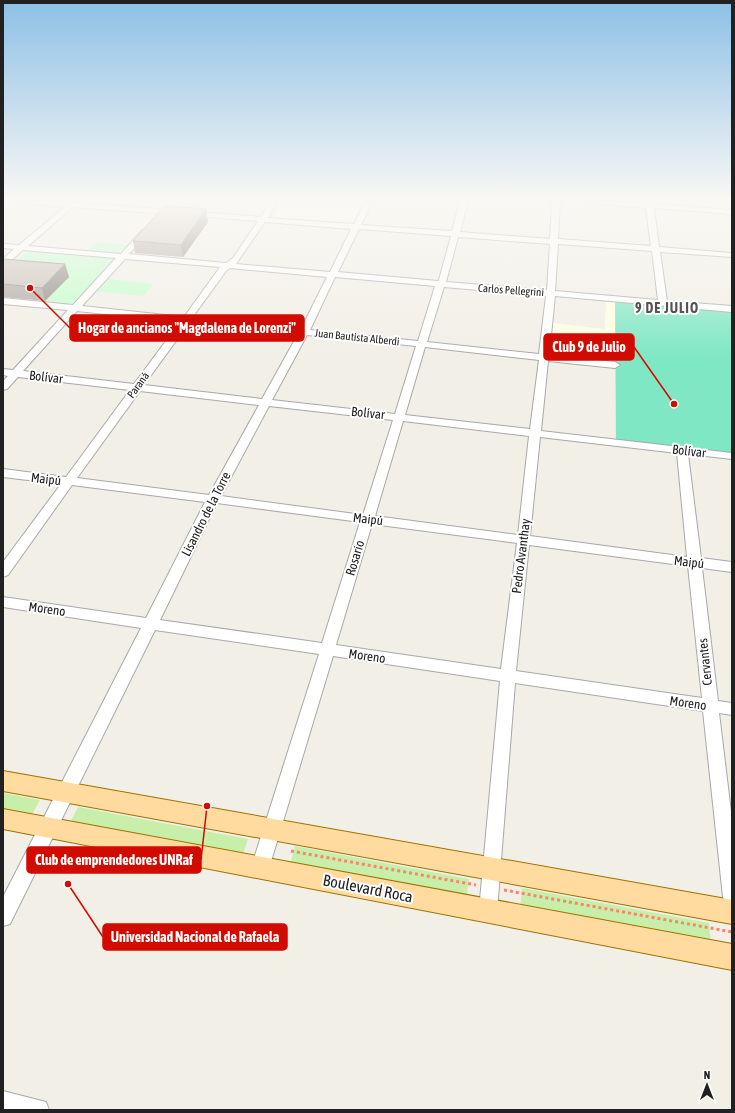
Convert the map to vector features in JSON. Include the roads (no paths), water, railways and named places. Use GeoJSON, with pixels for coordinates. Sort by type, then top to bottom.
{"type":"FeatureCollection","features":[{"type":"Feature","properties":{"kind":"main road","name":"Boulevard Roca"},"geometry":{"type":"LineString","coordinates":[[3,781],[66,793],[266,848],[490,889],[732,912]]}},
{"type":"Feature","properties":{"kind":"main road","name":"Boulevard Roca"},"geometry":{"type":"LineString","coordinates":[[3,819],[49,829],[266,848],[490,889],[732,957]]}},
{"type":"Feature","properties":{"kind":"street"},"geometry":{"type":"LineString","coordinates":[[3,263],[14,253]]}},
{"type":"Feature","properties":{"kind":"street","name":"Carlos Pellegrini"},"geometry":{"type":"LineString","coordinates":[[83,253],[440,284],[552,292],[732,309]]}},
{"type":"Feature","properties":{"kind":"street"},"geometry":{"type":"LineString","coordinates":[[3,387],[125,253]]}},
{"type":"Feature","properties":{"kind":"street","name":"Paraná"},"geometry":{"type":"LineString","coordinates":[[3,572],[223,269],[236,260],[241,253]]}},
{"type":"Feature","properties":{"kind":"street","name":"Lisandro de la Torre"},"geometry":{"type":"LineString","coordinates":[[3,917],[49,829],[213,499],[267,402],[345,253]]}},
{"type":"Feature","properties":{"kind":"street","name":"Rosario"},"geometry":{"type":"LineString","coordinates":[[266,848],[421,344],[440,284],[443,280],[450,253]]}},
{"type":"Feature","properties":{"kind":"street","name":"Pedro Avanthay"},"geometry":{"type":"LineString","coordinates":[[490,889],[508,677],[552,292],[554,253]]}},
{"type":"Feature","properties":{"kind":"street"},"geometry":{"type":"LineString","coordinates":[[656,253],[663,302]]}},
{"type":"Feature","properties":{"kind":"street"},"geometry":{"type":"LineString","coordinates":[[693,253],[732,256]]}},
{"type":"Feature","properties":{"kind":"street","name":"Juan Bautista Alberdi"},"geometry":{"type":"LineString","coordinates":[[3,301],[187,319],[615,365]]}},
{"type":"Feature","properties":{"kind":"street","name":"Bolívar"},"geometry":{"type":"LineString","coordinates":[[3,372],[732,456]]}},
{"type":"Feature","properties":{"kind":"street","name":"Cervantes"},"geometry":{"type":"LineString","coordinates":[[682,450],[696,563],[710,706],[732,897]]}},
{"type":"Feature","properties":{"kind":"street","name":"Maipú"},"geometry":{"type":"LineString","coordinates":[[3,473],[732,567]]}},
{"type":"Feature","properties":{"kind":"street","name":"Moreno"},"geometry":{"type":"LineString","coordinates":[[3,602],[732,709]]}},
{"type":"Feature","properties":{"kind":"street"},"geometry":{"type":"LineString","coordinates":[[11,1106],[38,1110]]}},
{"type":"Feature","properties":{"kind":"place","name":"Hogar de ancianos \"Magdalena de Lorenzi\""},"geometry":{"type":"Point","coordinates":[30,288]}},
{"type":"Feature","properties":{"kind":"place","name":"Club 9 de Julio"},"geometry":{"type":"Point","coordinates":[674,404]}},
{"type":"Feature","properties":{"kind":"place","name":"Club de emprendedores UNRaf"},"geometry":{"type":"Point","coordinates":[207,806]}},
{"type":"Feature","properties":{"kind":"place","name":"Universidad Nacional de Rafaela"},"geometry":{"type":"Point","coordinates":[68,884]}},
{"type":"Feature","properties":{"kind":"district","name":"9 DE JULIO"},"geometry":{"type":"Point","coordinates":[667,308]}}]}
